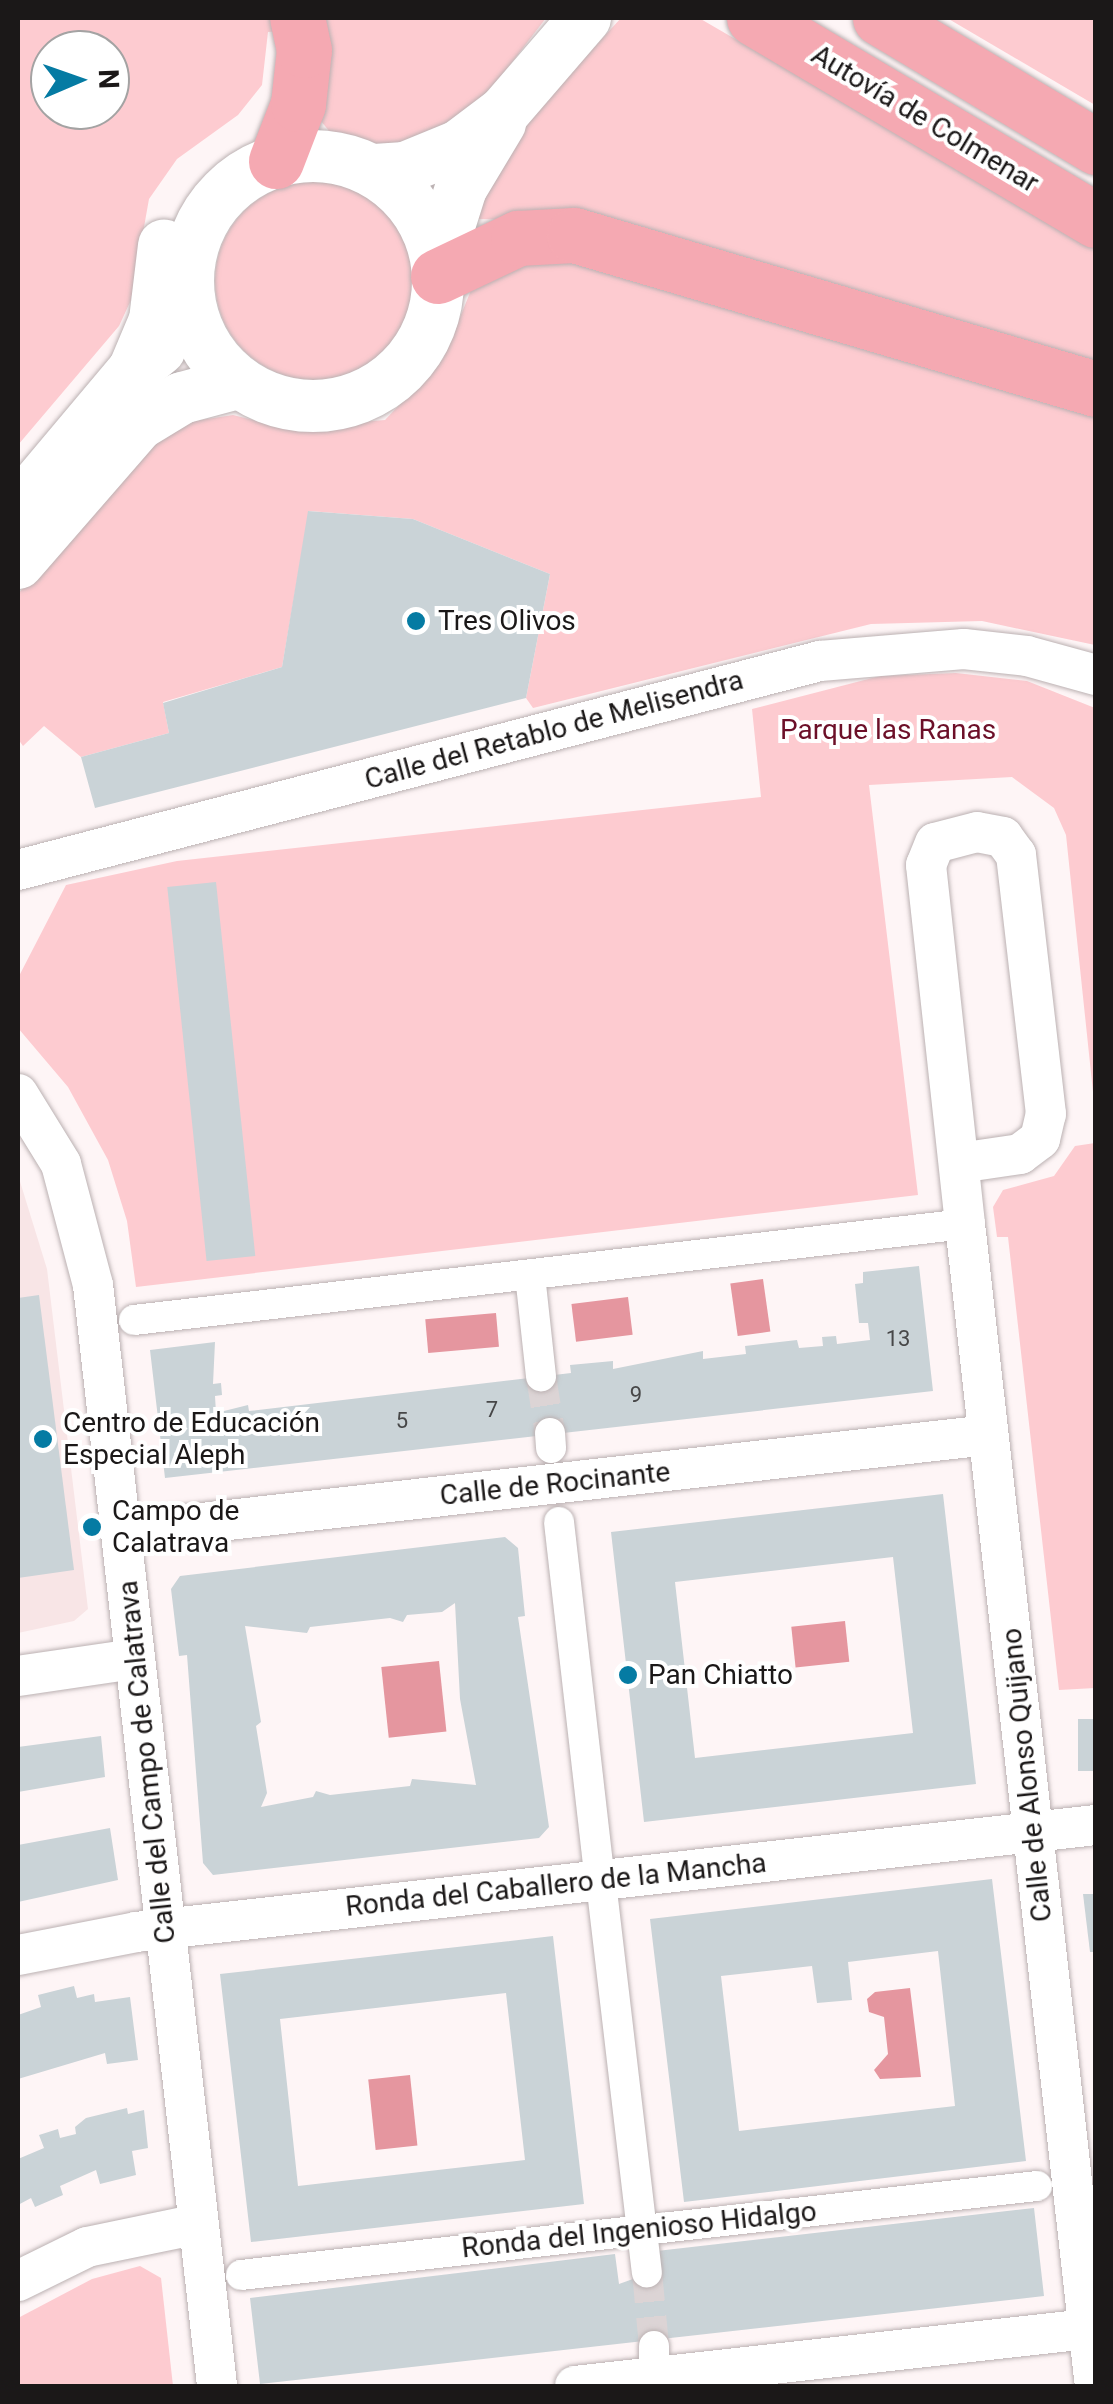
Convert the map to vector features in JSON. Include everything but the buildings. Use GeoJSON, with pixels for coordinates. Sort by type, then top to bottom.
{"type":"FeatureCollection","features":[{"type":"Feature","properties":{"kind":"highway"},"geometry":{"type":"LineString","coordinates":[[276,161],[298,104],[304,50],[297,18]]}},
{"type":"Feature","properties":{"kind":"highway","name":"Autovía de Colmenar"},"geometry":{"type":"LineString","coordinates":[[754,18],[1096,220]]}},
{"type":"Feature","properties":{"kind":"highway"},"geometry":{"type":"LineString","coordinates":[[880,18],[1096,147]]}},
{"type":"Feature","properties":{"kind":"highway"},"geometry":{"type":"LineString","coordinates":[[438,268],[518,238],[574,236],[626,246],[1096,389]]}},
{"type":"Feature","properties":{"kind":"street"},"geometry":{"type":"LineString","coordinates":[[504,112],[433,159],[374,170],[332,157],[276,161],[225,191],[206,215],[190,256],[189,302],[206,346],[238,383],[268,400],[304,408],[372,393],[400,372],[422,344],[438,268],[462,188],[504,112],[585,18]]}},
{"type":"Feature","properties":{"kind":"street"},"geometry":{"type":"LineString","coordinates":[[134,370],[154,320],[165,235],[182,194],[213,160],[298,104]]}},
{"type":"Feature","properties":{"kind":"street"},"geometry":{"type":"LineString","coordinates":[[374,170],[423,220],[438,268]]}},
{"type":"Feature","properties":{"kind":"street"},"geometry":{"type":"LineString","coordinates":[[18,508],[134,370],[155,355],[189,302]]}},
{"type":"Feature","properties":{"kind":"street"},"geometry":{"type":"LineString","coordinates":[[18,562],[139,424],[182,398],[238,383]]}},
{"type":"Feature","properties":{"kind":"street","name":"Calle del Retablo de Melisendra"},"geometry":{"type":"LineString","coordinates":[[18,870],[820,660],[964,649],[1027,656],[1096,675]]}},
{"type":"Feature","properties":{"kind":"street","name":"Calle de Alonso Quijano"},"geometry":{"type":"LineString","coordinates":[[960,1163],[1020,1154],[1040,1139],[1046,1114],[1016,855],[1002,837],[978,832],[935,843],[926,865],[1034,1831],[1080,2126],[1095,2386]]}},
{"type":"Feature","properties":{"kind":"street","name":"Calle del Campo de Calatrava"},"geometry":{"type":"LineString","coordinates":[[18,1094],[61,1164],[80,1222],[121,1532],[217,2386]]}},
{"type":"Feature","properties":{"kind":"street"},"geometry":{"type":"LineString","coordinates":[[134,1320],[964,1224]]}},
{"type":"Feature","properties":{"kind":"street"},"geometry":{"type":"LineString","coordinates":[[530,1274],[541,1376]]}},
{"type":"Feature","properties":{"kind":"street","name":"Calle de Rocinante"},"geometry":{"type":"LineString","coordinates":[[121,1532],[988,1435]]}},
{"type":"Feature","properties":{"kind":"street"},"geometry":{"type":"LineString","coordinates":[[559,1522],[598,1862]]}},
{"type":"Feature","properties":{"kind":"street"},"geometry":{"type":"LineString","coordinates":[[18,1676],[135,1659]]}},
{"type":"Feature","properties":{"kind":"street","name":"Ronda del Caballero de la Mancha"},"geometry":{"type":"LineString","coordinates":[[18,1954],[166,1928],[1096,1825]]}},
{"type":"Feature","properties":{"kind":"street"},"geometry":{"type":"LineString","coordinates":[[603,1898],[647,2272]]}},
{"type":"Feature","properties":{"kind":"street","name":"Ronda del Ingenioso Hidalgo"},"geometry":{"type":"LineString","coordinates":[[241,2274],[1037,2186]]}},
{"type":"Feature","properties":{"kind":"street"},"geometry":{"type":"LineString","coordinates":[[18,2280],[87,2247],[198,2224]]}},
{"type":"Feature","properties":{"kind":"street"},"geometry":{"type":"LineString","coordinates":[[574,2386],[1092,2329]]}},
{"type":"Feature","properties":{"kind":"shaded area","name":"Centro de Educación Especial Aleph"},"geometry":{"type":"Polygon","coordinates":[[[18,1175],[47,1269],[88,1609],[74,1621],[18,1633],[18,1175]]]}},
{"type":"Feature","properties":{"kind":"shaded area"},"geometry":{"type":"Polygon","coordinates":[[[763,1279],[770,1331],[738,1336],[730,1284],[763,1279]]]}},
{"type":"Feature","properties":{"kind":"shaded area"},"geometry":{"type":"Polygon","coordinates":[[[628,1297],[633,1335],[576,1342],[571,1304],[628,1297]]]}},
{"type":"Feature","properties":{"kind":"shaded area"},"geometry":{"type":"Polygon","coordinates":[[[496,1313],[499,1347],[428,1353],[425,1319],[496,1313]]]}},
{"type":"Feature","properties":{"kind":"shaded area"},"geometry":{"type":"Polygon","coordinates":[[[845,1621],[849,1662],[796,1667],[791,1627],[845,1621]]]}},
{"type":"Feature","properties":{"kind":"shaded area"},"geometry":{"type":"Polygon","coordinates":[[[439,1661],[446,1732],[389,1738],[381,1667],[439,1661]]]}},
{"type":"Feature","properties":{"kind":"shaded area"},"geometry":{"type":"Polygon","coordinates":[[[910,1988],[921,2077],[880,2079],[874,2070],[888,2054],[884,2017],[869,2012],[867,1999],[875,1992],[910,1988]]]}},
{"type":"Feature","properties":{"kind":"shaded area"},"geometry":{"type":"Polygon","coordinates":[[[410,2075],[417,2146],[376,2150],[368,2079],[410,2075]]]}},
{"type":"Feature","properties":{"kind":"green space"},"geometry":{"type":"Polygon","coordinates":[[[18,18],[276,18],[281,31],[268,32],[262,85],[238,115],[177,159],[149,199],[131,300],[119,326],[18,445],[18,18]]]}},
{"type":"Feature","properties":{"kind":"green space"},"geometry":{"type":"Polygon","coordinates":[[[325,18],[546,18],[466,122],[394,149],[330,132],[320,120],[325,18]]]}},
{"type":"Feature","properties":{"kind":"green space"},"geometry":{"type":"Polygon","coordinates":[[[621,18],[699,18],[1095,248],[1095,369],[593,222],[478,219],[495,156],[621,18]]]}},
{"type":"Feature","properties":{"kind":"green space"},"geometry":{"type":"Polygon","coordinates":[[[947,18],[1095,18],[1095,105],[947,18]]]}},
{"type":"Feature","properties":{"kind":"green space"},"geometry":{"type":"Polygon","coordinates":[[[314,182],[352,190],[384,211],[405,243],[413,281],[405,319],[384,351],[352,372],[314,380],[276,372],[244,351],[223,319],[215,281],[223,243],[244,211],[276,190],[314,182]]]}},
{"type":"Feature","properties":{"kind":"green space"},"geometry":{"type":"Polygon","coordinates":[[[539,251],[1095,408],[1095,645],[982,621],[871,624],[533,708],[526,698],[550,574],[413,519],[309,511],[282,667],[163,702],[169,733],[81,757],[44,726],[23,746],[18,739],[18,594],[149,442],[194,421],[233,415],[284,428],[385,420],[443,359],[476,278],[539,251]]]}},
{"type":"Feature","properties":{"kind":"green space","name":"Parque las Ranas"},"geometry":{"type":"Polygon","coordinates":[[[956,673],[1027,681],[1095,708],[1095,1111],[1066,835],[1054,808],[1012,777],[869,785],[918,1195],[136,1287],[127,1221],[108,1160],[68,1087],[18,1028],[18,978],[66,885],[177,861],[761,797],[752,709],[880,676],[956,673]]]}},
{"type":"Feature","properties":{"kind":"green space"},"geometry":{"type":"Polygon","coordinates":[[[1095,1143],[1095,1688],[1059,1690],[1008,1237],[997,1237],[993,1207],[1003,1190],[1054,1176],[1075,1146],[1095,1143]]]}},
{"type":"Feature","properties":{"kind":"green space"},"geometry":{"type":"Polygon","coordinates":[[[140,2266],[161,2278],[173,2386],[18,2386],[18,2318],[92,2279],[140,2266]]]}},
{"type":"Feature","properties":{"kind":"tunnel"},"geometry":{"type":"LineString","coordinates":[[541,1376],[550,1433]]}},
{"type":"Feature","properties":{"kind":"tunnel"},"geometry":{"type":"LineString","coordinates":[[647,2272],[654,2346]]}},
{"type":"Feature","properties":{"kind":"place","name":"Tres Olivos"},"geometry":{"type":"Point","coordinates":[416,621]}},
{"type":"Feature","properties":{"kind":"place","name":"Centro de Educación Especial Aleph"},"geometry":{"type":"Point","coordinates":[43,1439]}},
{"type":"Feature","properties":{"kind":"place","name":"Campo de Calatrava"},"geometry":{"type":"Point","coordinates":[92,1527]}},
{"type":"Feature","properties":{"kind":"place","name":"Pan Chiatto"},"geometry":{"type":"Point","coordinates":[628,1675]}}]}
